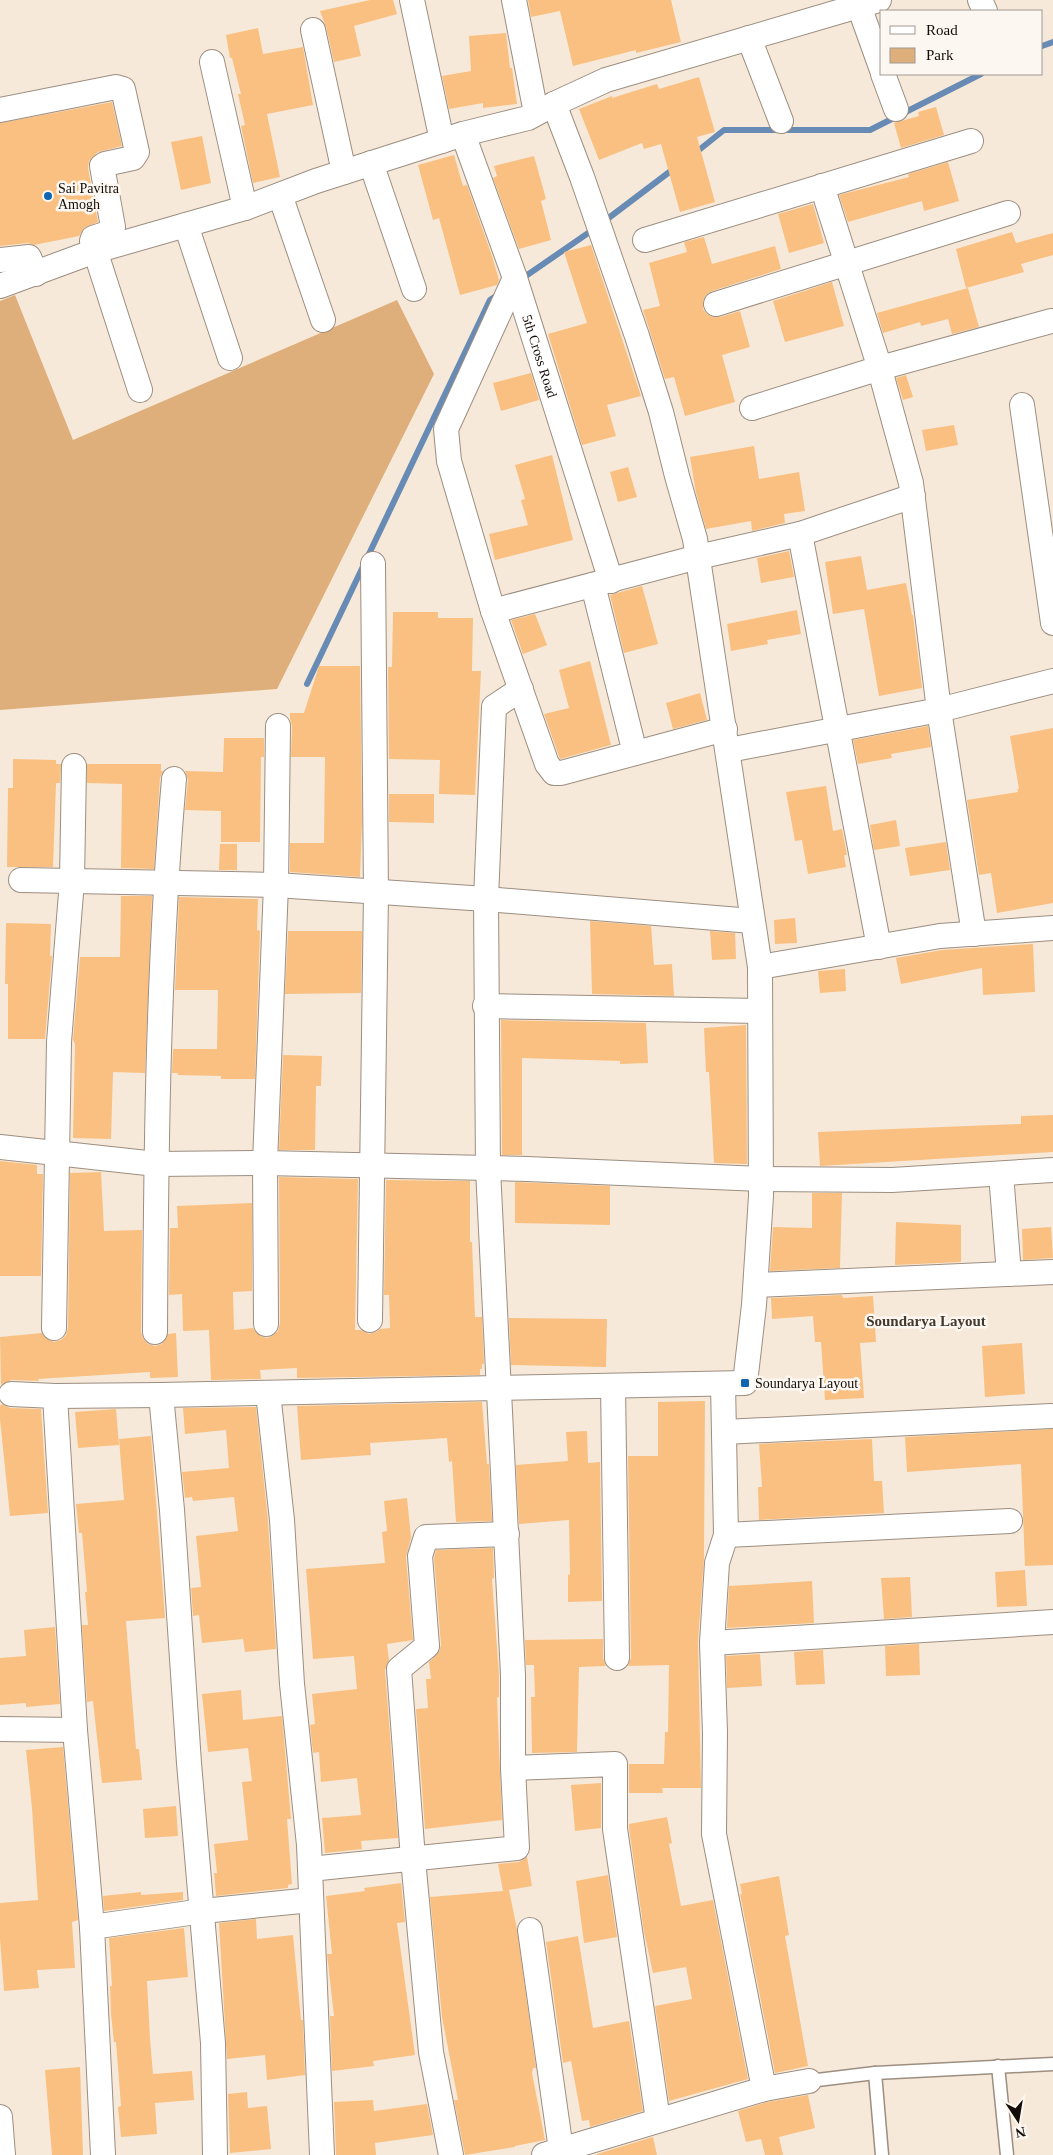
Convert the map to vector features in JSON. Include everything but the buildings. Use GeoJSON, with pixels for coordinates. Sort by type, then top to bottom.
{"type":"FeatureCollection","features":[{"type":"Feature","properties":{"kind":"street","name":"5th Cross Road"},"geometry":{"type":"LineString","coordinates":[[412,0],[453,138],[515,278],[602,583],[635,753]]}},
{"type":"Feature","properties":{"kind":"street"},"geometry":{"type":"LineString","coordinates":[[11,1394],[161,1396],[745,1383],[756,1285],[761,1179],[760,967],[695,539],[661,412],[637,336],[582,176],[545,109],[514,0]]}},
{"type":"Feature","properties":{"kind":"street"},"geometry":{"type":"LineString","coordinates":[[0,286],[95,251],[244,208],[344,172],[453,138],[528,118],[606,80],[869,3],[880,60]]}},
{"type":"Feature","properties":{"kind":"street"},"geometry":{"type":"LineString","coordinates":[[313,30],[344,172]]}},
{"type":"Feature","properties":{"kind":"street"},"geometry":{"type":"LineString","coordinates":[[750,38],[781,121]]}},
{"type":"Feature","properties":{"kind":"street"},"geometry":{"type":"LineString","coordinates":[[212,62],[244,208]]}},
{"type":"Feature","properties":{"kind":"street"},"geometry":{"type":"LineString","coordinates":[[883,75],[896,109]]}},
{"type":"Feature","properties":{"kind":"street"},"geometry":{"type":"LineString","coordinates":[[0,110],[116,87],[122,89],[137,152],[133,158],[102,166],[113,227],[111,232],[93,238],[95,251],[140,390]]}},
{"type":"Feature","properties":{"kind":"street"},"geometry":{"type":"LineString","coordinates":[[645,240],[971,141]]}},
{"type":"Feature","properties":{"kind":"street"},"geometry":{"type":"LineString","coordinates":[[372,163],[414,289]]}},
{"type":"Feature","properties":{"kind":"street"},"geometry":{"type":"LineString","coordinates":[[822,186],[880,368],[913,496],[939,710],[974,934]]}},
{"type":"Feature","properties":{"kind":"street"},"geometry":{"type":"LineString","coordinates":[[280,195],[322,320]]}},
{"type":"Feature","properties":{"kind":"street"},"geometry":{"type":"LineString","coordinates":[[716,304],[1008,213]]}},
{"type":"Feature","properties":{"kind":"street"},"geometry":{"type":"LineString","coordinates":[[186,225],[230,358]]}},
{"type":"Feature","properties":{"kind":"street"},"geometry":{"type":"LineString","coordinates":[[0,260],[29,257],[36,274]]}},
{"type":"Feature","properties":{"kind":"street"},"geometry":{"type":"LineString","coordinates":[[515,278],[446,429],[449,461],[493,611],[547,764],[554,773],[561,773],[635,753],[727,740],[839,729],[939,710],[1053,680]]}},
{"type":"Feature","properties":{"kind":"street"},"geometry":{"type":"LineString","coordinates":[[752,408],[880,368],[1051,321]]}},
{"type":"Feature","properties":{"kind":"street"},"geometry":{"type":"LineString","coordinates":[[1022,405],[1053,623]]}},
{"type":"Feature","properties":{"kind":"street"},"geometry":{"type":"LineString","coordinates":[[493,611],[698,557],[800,534],[913,496]]}},
{"type":"Feature","properties":{"kind":"street"},"geometry":{"type":"LineString","coordinates":[[800,534],[839,729],[879,947]]}},
{"type":"Feature","properties":{"kind":"street"},"geometry":{"type":"LineString","coordinates":[[370,1320],[376,893],[373,564]]}},
{"type":"Feature","properties":{"kind":"street"},"geometry":{"type":"LineString","coordinates":[[310,1869],[517,1848],[513,1768],[513,1675],[507,1534],[488,1169],[485,1006],[486,899],[494,707],[521,689]]}},
{"type":"Feature","properties":{"kind":"street"},"geometry":{"type":"LineString","coordinates":[[266,1324],[265,1163],[276,885],[278,726]]}},
{"type":"Feature","properties":{"kind":"street"},"geometry":{"type":"LineString","coordinates":[[54,1328],[55,1154],[59,1042],[72,881],[74,766]]}},
{"type":"Feature","properties":{"kind":"street"},"geometry":{"type":"LineString","coordinates":[[155,1332],[156,1164],[165,883],[174,780]]}},
{"type":"Feature","properties":{"kind":"street"},"geometry":{"type":"LineString","coordinates":[[21,880],[276,885],[752,920]]}},
{"type":"Feature","properties":{"kind":"street"},"geometry":{"type":"LineString","coordinates":[[760,967],[940,936],[1053,928]]}},
{"type":"Feature","properties":{"kind":"street"},"geometry":{"type":"LineString","coordinates":[[485,1006],[760,1011]]}},
{"type":"Feature","properties":{"kind":"street"},"geometry":{"type":"LineString","coordinates":[[0,1147],[156,1164],[265,1163],[761,1179],[892,1180],[1053,1170]]}},
{"type":"Feature","properties":{"kind":"street"},"geometry":{"type":"LineString","coordinates":[[1001,1174],[1008,1274]]}},
{"type":"Feature","properties":{"kind":"street"},"geometry":{"type":"LineString","coordinates":[[756,1285],[1053,1272]]}},
{"type":"Feature","properties":{"kind":"street"},"geometry":{"type":"LineString","coordinates":[[723,1384],[726,1535],[717,1563],[712,1644],[715,1733],[714,1834],[764,2089]]}},
{"type":"Feature","properties":{"kind":"street"},"geometry":{"type":"LineString","coordinates":[[613,1386],[617,1658]]}},
{"type":"Feature","properties":{"kind":"street"},"geometry":{"type":"LineString","coordinates":[[268,1393],[282,1520],[292,1684],[310,1869],[322,2155]]}},
{"type":"Feature","properties":{"kind":"street"},"geometry":{"type":"LineString","coordinates":[[55,1396],[75,1730],[92,1927],[104,2155]]}},
{"type":"Feature","properties":{"kind":"street"},"geometry":{"type":"LineString","coordinates":[[161,1396],[173,1520],[189,1763],[213,2043],[214,2155]]}},
{"type":"Feature","properties":{"kind":"street"},"geometry":{"type":"LineString","coordinates":[[724,1432],[1051,1416]]}},
{"type":"Feature","properties":{"kind":"street"},"geometry":{"type":"LineString","coordinates":[[726,1535],[1010,1521]]}},
{"type":"Feature","properties":{"kind":"street"},"geometry":{"type":"LineString","coordinates":[[451,2155],[430,2052],[399,1669],[427,1646],[420,1556],[426,1536],[507,1534]]}},
{"type":"Feature","properties":{"kind":"street"},"geometry":{"type":"LineString","coordinates":[[712,1644],[1053,1622]]}},
{"type":"Feature","properties":{"kind":"street"},"geometry":{"type":"LineString","coordinates":[[0,1729],[75,1730]]}},
{"type":"Feature","properties":{"kind":"street"},"geometry":{"type":"LineString","coordinates":[[513,1768],[615,1764],[616,1829],[658,2120]]}},
{"type":"Feature","properties":{"kind":"street"},"geometry":{"type":"LineString","coordinates":[[92,1927],[203,1911],[311,1900]]}},
{"type":"Feature","properties":{"kind":"street"},"geometry":{"type":"LineString","coordinates":[[530,1930],[552,2152],[764,2089],[809,2081]]}},
{"type":"Feature","properties":{"kind":"street"},"geometry":{"type":"LineString","coordinates":[[0,2117],[3,2155]]}},
{"type":"Feature","properties":{"kind":"lane"},"geometry":{"type":"LineString","coordinates":[[809,2081],[876,2073],[1053,2064]]}},
{"type":"Feature","properties":{"kind":"lane"},"geometry":{"type":"LineString","coordinates":[[998,2066],[1007,2155]]}},
{"type":"Feature","properties":{"kind":"lane"},"geometry":{"type":"LineString","coordinates":[[876,2073],[882,2155]]}},
{"type":"Feature","properties":{"kind":"green space"},"geometry":{"type":"Polygon","coordinates":[[[15,295],[73,440],[397,300],[434,374],[277,689],[0,710],[0,301],[15,295]]]}},
{"type":"Feature","properties":{"kind":"waterway"},"geometry":{"type":"LineString","coordinates":[[1043,46],[1053,42]]}},
{"type":"Feature","properties":{"kind":"waterway"},"geometry":{"type":"LineString","coordinates":[[694,154],[724,130],[870,130],[979,75]]}},
{"type":"Feature","properties":{"kind":"waterway"},"geometry":{"type":"LineString","coordinates":[[602,223],[676,167]]}},
{"type":"Feature","properties":{"kind":"waterway"},"geometry":{"type":"LineString","coordinates":[[520,280],[594,229]]}},
{"type":"Feature","properties":{"kind":"waterway"},"geometry":{"type":"LineString","coordinates":[[307,684],[490,300],[499,294]]}},
{"type":"Feature","properties":{"kind":"place","name":"Sai Pavitra Amogh"},"geometry":{"type":"Point","coordinates":[48,196]}},
{"type":"Feature","properties":{"kind":"place","name":"Soundarya Layout"},"geometry":{"type":"Point","coordinates":[745,1383]}},
{"type":"Feature","properties":{"kind":"district","name":"Soundarya Layout"},"geometry":{"type":"Point","coordinates":[926,1321]}}]}
